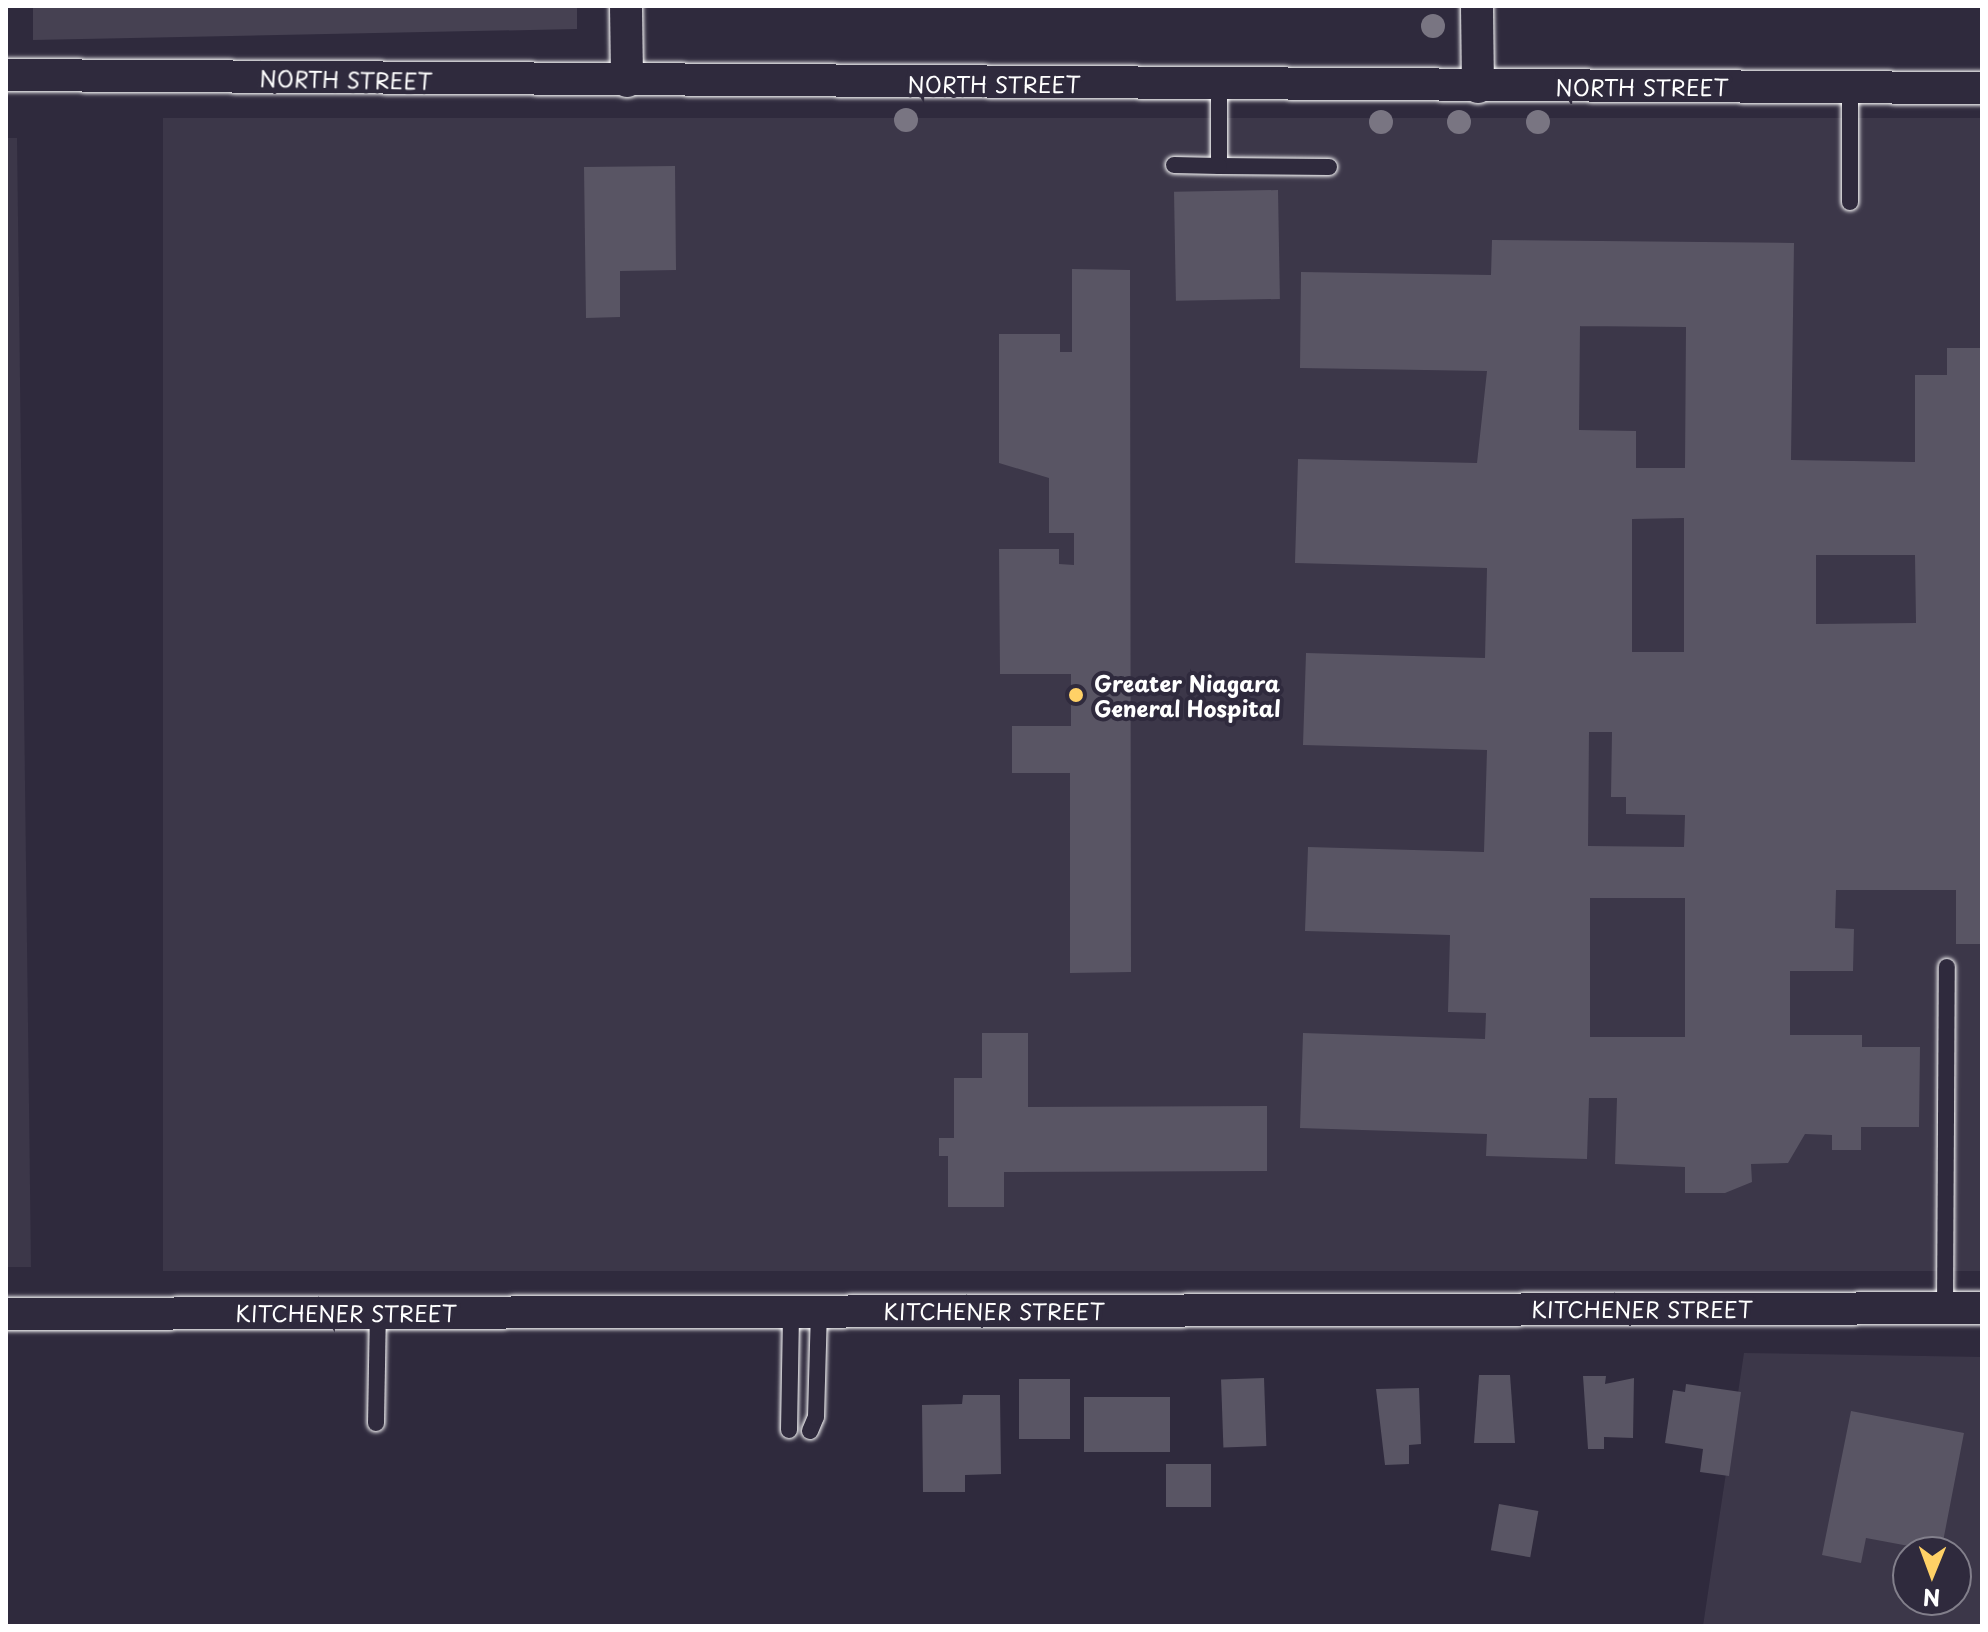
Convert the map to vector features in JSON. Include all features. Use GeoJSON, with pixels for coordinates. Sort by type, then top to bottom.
{"type":"FeatureCollection","features":[{"type":"Feature","properties":{"kind":"street"},"geometry":{"type":"LineString","coordinates":[[626,6],[627,81]]}},
{"type":"Feature","properties":{"kind":"street"},"geometry":{"type":"LineString","coordinates":[[1477,6],[1478,87]]}},
{"type":"Feature","properties":{"kind":"street","name":"NORTH STREET"},"geometry":{"type":"LineString","coordinates":[[6,75],[1982,88]]}},
{"type":"Feature","properties":{"kind":"street","name":"KITCHENER STREET"},"geometry":{"type":"LineString","coordinates":[[6,1314],[1982,1308]]}},
{"type":"Feature","properties":{"kind":"lane"},"geometry":{"type":"LineString","coordinates":[[1219,85],[1219,166]]}},
{"type":"Feature","properties":{"kind":"lane"},"geometry":{"type":"LineString","coordinates":[[1850,89],[1850,202]]}},
{"type":"Feature","properties":{"kind":"lane"},"geometry":{"type":"LineString","coordinates":[[1174,165],[1329,167]]}},
{"type":"Feature","properties":{"kind":"lane"},"geometry":{"type":"LineString","coordinates":[[1945,1309],[1947,967]]}},
{"type":"Feature","properties":{"kind":"lane"},"geometry":{"type":"LineString","coordinates":[[789,1430],[805,1312]]}},
{"type":"Feature","properties":{"kind":"lane"},"geometry":{"type":"LineString","coordinates":[[805,1312],[816,1417],[810,1431]]}},
{"type":"Feature","properties":{"kind":"lane"},"geometry":{"type":"LineString","coordinates":[[376,1423],[378,1313]]}},
{"type":"Feature","properties":{"kind":"shaded area"},"geometry":{"type":"Polygon","coordinates":[[[33,6],[577,6],[577,29],[33,40],[33,6]]]}},
{"type":"Feature","properties":{"kind":"shaded area","name":"Greater Niagara General Hospital"},"geometry":{"type":"Polygon","coordinates":[[[163,118],[1982,118],[1982,1271],[163,1271],[163,118]]]}},
{"type":"Feature","properties":{"kind":"shaded area"},"geometry":{"type":"Polygon","coordinates":[[[6,138],[17,138],[31,1267],[6,1267],[6,138]]]}},
{"type":"Feature","properties":{"kind":"shaded area"},"geometry":{"type":"Polygon","coordinates":[[[1744,1353],[1982,1357],[1982,1626],[1703,1626],[1744,1353]]]}},
{"type":"Feature","properties":{"kind":"building"},"geometry":{"type":"Polygon","coordinates":[[[675,166],[676,270],[620,271],[620,317],[586,318],[584,167],[675,166]]]}},
{"type":"Feature","properties":{"kind":"building"},"geometry":{"type":"Polygon","coordinates":[[[1278,190],[1280,299],[1176,301],[1174,192],[1278,190]]]}},
{"type":"Feature","properties":{"kind":"building"},"geometry":{"type":"Polygon","coordinates":[[[1492,240],[1794,243],[1791,460],[1915,462],[1915,375],[1947,375],[1947,348],[1982,348],[1982,944],[1956,944],[1956,890],[1836,890],[1835,928],[1854,929],[1853,971],[1790,971],[1790,1035],[1862,1035],[1862,1047],[1920,1047],[1919,1127],[1861,1127],[1861,1150],[1832,1150],[1832,1135],[1805,1134],[1788,1163],[1751,1164],[1752,1182],[1725,1193],[1685,1193],[1685,1167],[1615,1164],[1617,1098],[1589,1098],[1587,1159],[1486,1156],[1487,1134],[1300,1128],[1303,1033],[1485,1039],[1486,1013],[1448,1012],[1450,935],[1305,931],[1308,847],[1484,852],[1487,750],[1303,745],[1306,653],[1485,658],[1487,568],[1295,563],[1298,459],[1477,463],[1487,371],[1300,368],[1301,272],[1491,275],[1492,240]],[[1580,326],[1579,430],[1636,431],[1636,468],[1685,468],[1686,327],[1580,326]],[[1684,518],[1632,519],[1632,652],[1684,652],[1684,518]],[[1816,555],[1816,624],[1916,623],[1915,555],[1816,555]],[[1589,732],[1588,846],[1684,847],[1685,815],[1626,814],[1626,797],[1611,797],[1612,732],[1589,732]],[[1590,898],[1590,1037],[1685,1037],[1685,898],[1590,898]]]}},
{"type":"Feature","properties":{"kind":"building"},"geometry":{"type":"Polygon","coordinates":[[[1072,269],[1130,270],[1131,972],[1070,973],[1070,773],[1012,773],[1012,726],[1071,726],[1071,674],[1000,674],[999,549],[1059,549],[1059,564],[1074,565],[1074,533],[1049,533],[1049,478],[999,463],[999,334],[1060,334],[1060,352],[1072,352],[1072,269]]]}},
{"type":"Feature","properties":{"kind":"building"},"geometry":{"type":"Polygon","coordinates":[[[982,1033],[1028,1033],[1028,1107],[1267,1106],[1267,1171],[1004,1172],[1004,1207],[948,1207],[948,1156],[939,1156],[939,1138],[954,1138],[954,1078],[982,1078],[982,1033]]]}},
{"type":"Feature","properties":{"kind":"building"},"geometry":{"type":"Polygon","coordinates":[[[1479,1375],[1510,1375],[1515,1443],[1474,1443],[1479,1375]]]}},
{"type":"Feature","properties":{"kind":"building"},"geometry":{"type":"Polygon","coordinates":[[[1583,1376],[1606,1376],[1605,1384],[1634,1378],[1633,1438],[1604,1437],[1604,1449],[1588,1449],[1583,1376]]]}},
{"type":"Feature","properties":{"kind":"building"},"geometry":{"type":"Polygon","coordinates":[[[1264,1378],[1266,1446],[1223,1447],[1221,1380],[1264,1378]]]}},
{"type":"Feature","properties":{"kind":"building"},"geometry":{"type":"Polygon","coordinates":[[[1019,1379],[1070,1379],[1070,1439],[1019,1439],[1019,1379]]]}},
{"type":"Feature","properties":{"kind":"building"},"geometry":{"type":"Polygon","coordinates":[[[1686,1384],[1741,1392],[1729,1476],[1700,1472],[1703,1449],[1665,1443],[1673,1390],[1685,1392],[1686,1384]]]}},
{"type":"Feature","properties":{"kind":"building"},"geometry":{"type":"Polygon","coordinates":[[[1419,1388],[1421,1444],[1409,1445],[1409,1464],[1385,1465],[1376,1389],[1419,1388]]]}},
{"type":"Feature","properties":{"kind":"building"},"geometry":{"type":"Polygon","coordinates":[[[963,1395],[1000,1395],[1001,1474],[965,1475],[965,1492],[923,1492],[922,1405],[962,1404],[963,1395]]]}},
{"type":"Feature","properties":{"kind":"building"},"geometry":{"type":"Polygon","coordinates":[[[1084,1397],[1170,1397],[1170,1452],[1084,1452],[1084,1397]]]}},
{"type":"Feature","properties":{"kind":"building"},"geometry":{"type":"Polygon","coordinates":[[[1851,1411],[1964,1433],[1944,1536],[1892,1536],[1892,1543],[1866,1538],[1861,1563],[1822,1555],[1851,1411]]]}},
{"type":"Feature","properties":{"kind":"building"},"geometry":{"type":"Polygon","coordinates":[[[1166,1464],[1211,1464],[1211,1507],[1166,1507],[1166,1464]]]}},
{"type":"Feature","properties":{"kind":"building"},"geometry":{"type":"Polygon","coordinates":[[[1499,1504],[1538,1511],[1530,1557],[1491,1550],[1499,1504]]]}},
{"type":"Feature","properties":{"kind":"place","name":"Greater Niagara General Hospital"},"geometry":{"type":"Point","coordinates":[1076,695]}}]}
